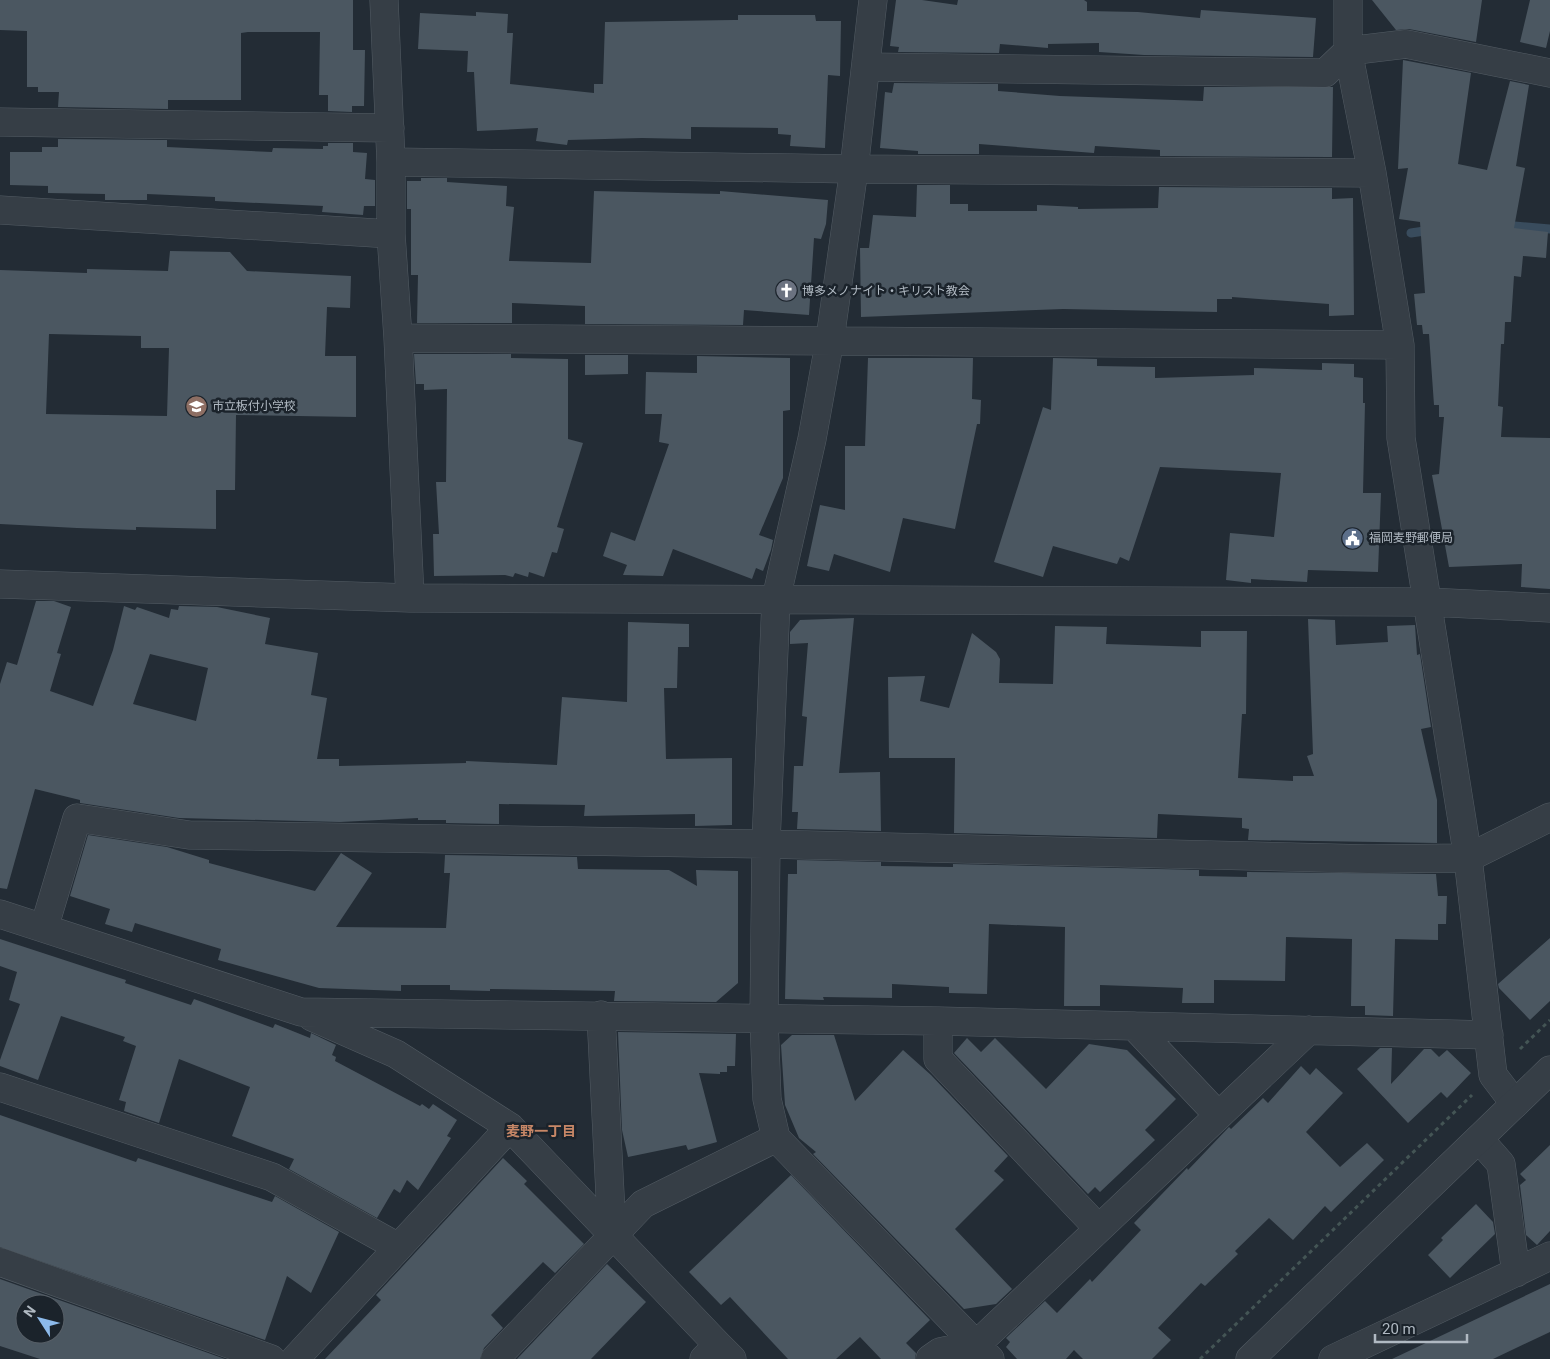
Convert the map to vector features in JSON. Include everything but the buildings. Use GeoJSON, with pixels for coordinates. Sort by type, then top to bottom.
{"type":"FeatureCollection","features":[{"type":"Feature","properties":{"kind":"street"},"geometry":{"type":"LineString","coordinates":[[384,0],[390,128],[391,234],[398,338],[410,598]]}},
{"type":"Feature","properties":{"kind":"street"},"geometry":{"type":"LineString","coordinates":[[873,0],[854,169],[830,339],[812,439],[776,599],[766,844],[764,1019],[767,1098],[776,1138],[983,1352]]}},
{"type":"Feature","properties":{"kind":"street"},"geometry":{"type":"LineString","coordinates":[[1348,0],[1348,51],[1372,173],[1400,344],[1401,438],[1468,858],[1493,1075],[1515,1104]]}},
{"type":"Feature","properties":{"kind":"street"},"geometry":{"type":"LineString","coordinates":[[866,67],[1325,73],[1348,51],[1406,44],[1550,73]]}},
{"type":"Feature","properties":{"kind":"street"},"geometry":{"type":"LineString","coordinates":[[0,122],[390,128]]}},
{"type":"Feature","properties":{"kind":"street"},"geometry":{"type":"LineString","coordinates":[[391,162],[854,169],[1372,173]]}},
{"type":"Feature","properties":{"kind":"street"},"geometry":{"type":"LineString","coordinates":[[0,210],[391,234]]}},
{"type":"Feature","properties":{"kind":"street"},"geometry":{"type":"LineString","coordinates":[[398,338],[830,339],[1400,344]]}},
{"type":"Feature","properties":{"kind":"street"},"geometry":{"type":"LineString","coordinates":[[0,584],[410,598],[1428,602],[1550,608]]}},
{"type":"Feature","properties":{"kind":"street"},"geometry":{"type":"LineString","coordinates":[[44,928],[77,818],[189,836],[766,844],[1359,858],[1468,858],[1550,817]]}},
{"type":"Feature","properties":{"kind":"street"},"geometry":{"type":"LineString","coordinates":[[0,914],[301,1012],[396,1054],[510,1127],[612,1234],[718,1354]]}},
{"type":"Feature","properties":{"kind":"street"},"geometry":{"type":"LineString","coordinates":[[301,1012],[601,1015],[1489,1035]]}},
{"type":"Feature","properties":{"kind":"street"},"geometry":{"type":"LineString","coordinates":[[601,1015],[612,1234]]}},
{"type":"Feature","properties":{"kind":"street"},"geometry":{"type":"LineString","coordinates":[[938,1022],[938,1059],[1098,1228]]}},
{"type":"Feature","properties":{"kind":"street"},"geometry":{"type":"LineString","coordinates":[[1134,1026],[1218,1115]]}},
{"type":"Feature","properties":{"kind":"street"},"geometry":{"type":"LineString","coordinates":[[930,1359],[940,1352],[983,1352],[1098,1228],[1309,1030]]}},
{"type":"Feature","properties":{"kind":"street"},"geometry":{"type":"LineString","coordinates":[[1250,1359],[1550,1070]]}},
{"type":"Feature","properties":{"kind":"street"},"geometry":{"type":"LineString","coordinates":[[0,1087],[272,1177],[398,1247]]}},
{"type":"Feature","properties":{"kind":"street"},"geometry":{"type":"LineString","coordinates":[[295,1359],[510,1127]]}},
{"type":"Feature","properties":{"kind":"street"},"geometry":{"type":"LineString","coordinates":[[495,1359],[612,1234],[643,1204],[776,1138]]}},
{"type":"Feature","properties":{"kind":"street"},"geometry":{"type":"LineString","coordinates":[[1479,1139],[1501,1164],[1516,1273]]}},
{"type":"Feature","properties":{"kind":"street"},"geometry":{"type":"LineString","coordinates":[[1333,1359],[1550,1256]]}},
{"type":"Feature","properties":{"kind":"street"},"geometry":{"type":"LineString","coordinates":[[0,1262],[270,1359]]}},
{"type":"Feature","properties":{"kind":"path"},"geometry":{"type":"LineString","coordinates":[[1200,1359],[1550,1020]]}},
{"type":"Feature","properties":{"kind":"waterway"},"geometry":{"type":"LineString","coordinates":[[1503,225],[1550,229]]}},
{"type":"Feature","properties":{"kind":"waterway"},"geometry":{"type":"LineString","coordinates":[[1411,233],[1431,230]]}},
{"type":"Feature","properties":{"kind":"place","name":"博多メノナイト・キリスト教会"},"geometry":{"type":"Point","coordinates":[786,291]}},
{"type":"Feature","properties":{"kind":"place","name":"市立板付小学校"},"geometry":{"type":"Point","coordinates":[196,406]}},
{"type":"Feature","properties":{"kind":"place","name":"福岡麦野郵便局"},"geometry":{"type":"Point","coordinates":[1353,538]}},
{"type":"Feature","properties":{"kind":"district","name":"麦野一丁目"},"geometry":{"type":"Point","coordinates":[541,1131]}}]}
